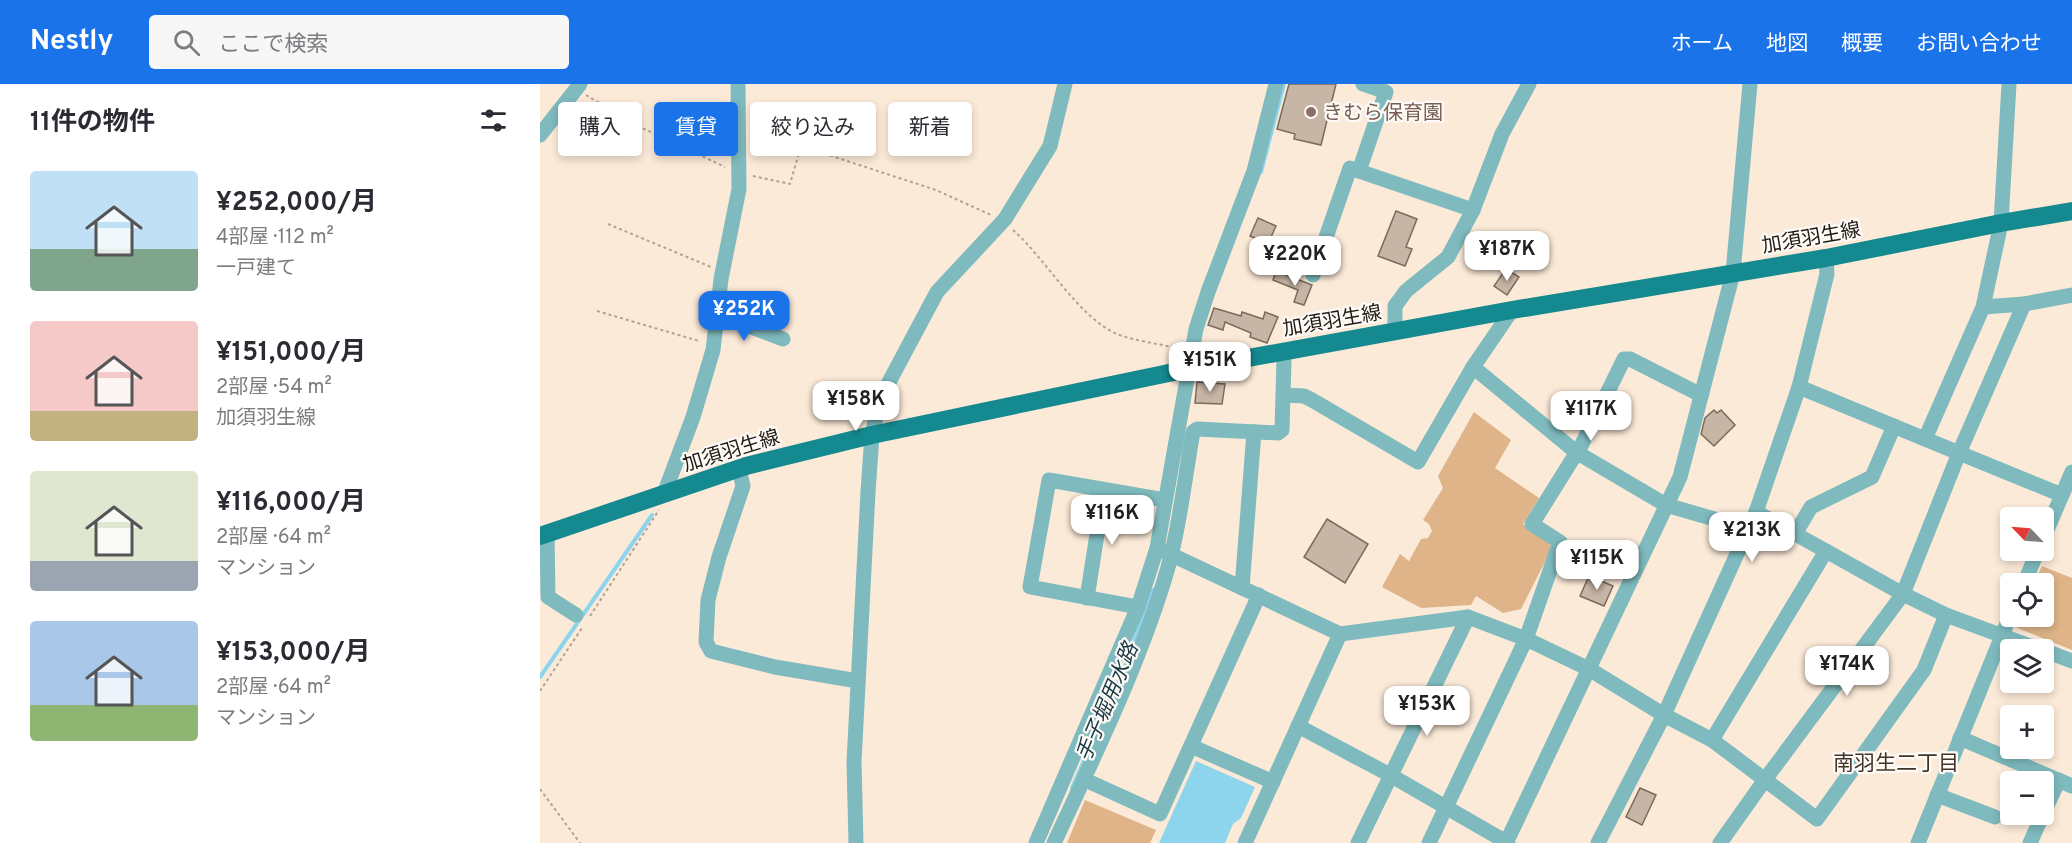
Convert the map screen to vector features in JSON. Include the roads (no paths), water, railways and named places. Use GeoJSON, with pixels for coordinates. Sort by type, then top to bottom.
{"type":"FeatureCollection","features":[{"type":"Feature","properties":{"kind":"main road","name":"加須羽生線"},"geometry":{"type":"LineString","coordinates":[[543,534],[739,469],[872,435],[1190,360],[1282,352],[1512,310],[1826,258],[2072,211]]}},
{"type":"Feature","properties":{"kind":"street"},"geometry":{"type":"LineString","coordinates":[[664,494],[693,417],[714,346],[722,272],[739,189],[738,84]]}},
{"type":"Feature","properties":{"kind":"street"},"geometry":{"type":"LineString","coordinates":[[856,843],[854,762],[858,681],[872,435],[880,399],[938,292],[1004,221],[1050,146],[1065,84]]}},
{"type":"Feature","properties":{"kind":"street"},"geometry":{"type":"LineString","coordinates":[[1036,843],[1138,607],[1156,548],[1196,329],[1254,171],[1276,84]]}},
{"type":"Feature","properties":{"kind":"street"},"geometry":{"type":"LineString","coordinates":[[1359,171],[1386,92],[1362,84]]}},
{"type":"Feature","properties":{"kind":"street"},"geometry":{"type":"LineString","coordinates":[[1395,332],[1395,306],[1406,291],[1448,257],[1473,210],[1502,134],[1529,84]]}},
{"type":"Feature","properties":{"kind":"street"},"geometry":{"type":"LineString","coordinates":[[1298,726],[1390,775],[1507,843],[1680,477],[1733,273],[1750,84]]}},
{"type":"Feature","properties":{"kind":"street"},"geometry":{"type":"LineString","coordinates":[[1925,439],[1983,307],[2001,223],[2008,84]]}},
{"type":"Feature","properties":{"kind":"street"},"geometry":{"type":"LineString","coordinates":[[540,135],[578,86]]}},
{"type":"Feature","properties":{"kind":"street"},"geometry":{"type":"LineString","coordinates":[[1313,275],[1350,168],[1473,210]]}},
{"type":"Feature","properties":{"kind":"street"},"geometry":{"type":"LineString","coordinates":[[1598,843],[1664,715],[1756,512],[1799,387],[1827,274],[1826,258]]}},
{"type":"Feature","properties":{"kind":"street"},"geometry":{"type":"LineString","coordinates":[[1983,307],[2024,304],[2072,295]]}},
{"type":"Feature","properties":{"kind":"street"},"geometry":{"type":"LineString","coordinates":[[1720,843],[1903,594],[1959,453],[2024,304]]}},
{"type":"Feature","properties":{"kind":"street"},"geometry":{"type":"LineString","coordinates":[[1284,395],[1304,396],[1312,400],[1418,462],[1473,367],[1512,310]]}},
{"type":"Feature","properties":{"kind":"street"},"geometry":{"type":"LineString","coordinates":[[717,314],[783,339]]}},
{"type":"Feature","properties":{"kind":"street"},"geometry":{"type":"LineString","coordinates":[[1054,843],[1126,684],[1164,581],[1172,554],[1193,432],[1197,429],[1278,433],[1282,430],[1284,360],[1282,352]]}},
{"type":"Feature","properties":{"kind":"street"},"geometry":{"type":"LineString","coordinates":[[1429,843],[1526,639],[1560,542],[1532,524],[1576,452],[1624,359],[1630,359],[1701,395]]}},
{"type":"Feature","properties":{"kind":"street"},"geometry":{"type":"LineString","coordinates":[[1473,367],[1576,452],[1666,505],[1749,529]]}},
{"type":"Feature","properties":{"kind":"street"},"geometry":{"type":"LineString","coordinates":[[1799,387],[2062,495]]}},
{"type":"Feature","properties":{"kind":"street"},"geometry":{"type":"LineString","coordinates":[[1795,534],[1811,507],[1872,477],[1894,426]]}},
{"type":"Feature","properties":{"kind":"street"},"geometry":{"type":"LineString","coordinates":[[1242,588],[1254,432]]}},
{"type":"Feature","properties":{"kind":"street"},"geometry":{"type":"LineString","coordinates":[[739,469],[743,486],[719,557],[708,600],[705,642],[711,651],[775,667],[858,681]]}},
{"type":"Feature","properties":{"kind":"street"},"geometry":{"type":"LineString","coordinates":[[2054,514],[2072,472]]}},
{"type":"Feature","properties":{"kind":"street"},"geometry":{"type":"LineString","coordinates":[[1138,607],[1030,587],[1049,480],[1165,500]]}},
{"type":"Feature","properties":{"kind":"street"},"geometry":{"type":"LineString","coordinates":[[1087,597],[1104,490]]}},
{"type":"Feature","properties":{"kind":"street"},"geometry":{"type":"LineString","coordinates":[[1756,512],[1903,594],[1946,615],[2013,639]]}},
{"type":"Feature","properties":{"kind":"street"},"geometry":{"type":"LineString","coordinates":[[543,534],[548,597],[576,615]]}},
{"type":"Feature","properties":{"kind":"street"},"geometry":{"type":"LineString","coordinates":[[1156,548],[1340,634],[1468,617],[1526,639],[1589,669],[1664,715],[1712,740],[1817,819],[1924,670],[1946,615]]}},
{"type":"Feature","properties":{"kind":"street"},"geometry":{"type":"LineString","coordinates":[[1712,740],[1826,551]]}},
{"type":"Feature","properties":{"kind":"street"},"geometry":{"type":"LineString","coordinates":[[1092,783],[1160,814],[1259,595]]}},
{"type":"Feature","properties":{"kind":"street"},"geometry":{"type":"LineString","coordinates":[[1358,843],[1468,617]]}},
{"type":"Feature","properties":{"kind":"street"},"geometry":{"type":"LineString","coordinates":[[1918,843],[2006,627]]}},
{"type":"Feature","properties":{"kind":"street"},"geometry":{"type":"LineString","coordinates":[[1245,843],[1340,634]]}},
{"type":"Feature","properties":{"kind":"street"},"geometry":{"type":"LineString","coordinates":[[2054,654],[2072,661]]}},
{"type":"Feature","properties":{"kind":"street"},"geometry":{"type":"LineString","coordinates":[[1960,738],[2065,783],[2054,798]]}},
{"type":"Feature","properties":{"kind":"street"},"geometry":{"type":"LineString","coordinates":[[1191,746],[1273,782]]}},
{"type":"Feature","properties":{"kind":"street"},"geometry":{"type":"LineString","coordinates":[[1937,795],[1995,817]]}},
{"type":"Feature","properties":{"kind":"street"},"geometry":{"type":"LineString","coordinates":[[2030,843],[2038,825]]}},
{"type":"Feature","properties":{"kind":"water"},"geometry":{"type":"Polygon","coordinates":[[[1196,761],[1255,787],[1241,818],[1233,824],[1225,843],[1159,843],[1196,761]]]}},
{"type":"Feature","properties":{"kind":"waterway","name":"手子堀用水路"},"geometry":{"type":"LineString","coordinates":[[1261,172],[1284,84]]}},
{"type":"Feature","properties":{"kind":"waterway","name":"手子堀用水路"},"geometry":{"type":"LineString","coordinates":[[1182,453],[1184,437]]}},
{"type":"Feature","properties":{"kind":"waterway"},"geometry":{"type":"LineString","coordinates":[[540,677],[652,515]]}},
{"type":"Feature","properties":{"kind":"waterway","name":"手子堀用水路"},"geometry":{"type":"LineString","coordinates":[[1072,788],[1125,666],[1153,590]]}},
{"type":"Feature","properties":{"kind":"place","name":"きむら保育園"},"geometry":{"type":"Point","coordinates":[1311,112]}},
{"type":"Feature","properties":{"kind":"district","name":"南羽生二丁目"},"geometry":{"type":"Point","coordinates":[1896,763]}}]}
